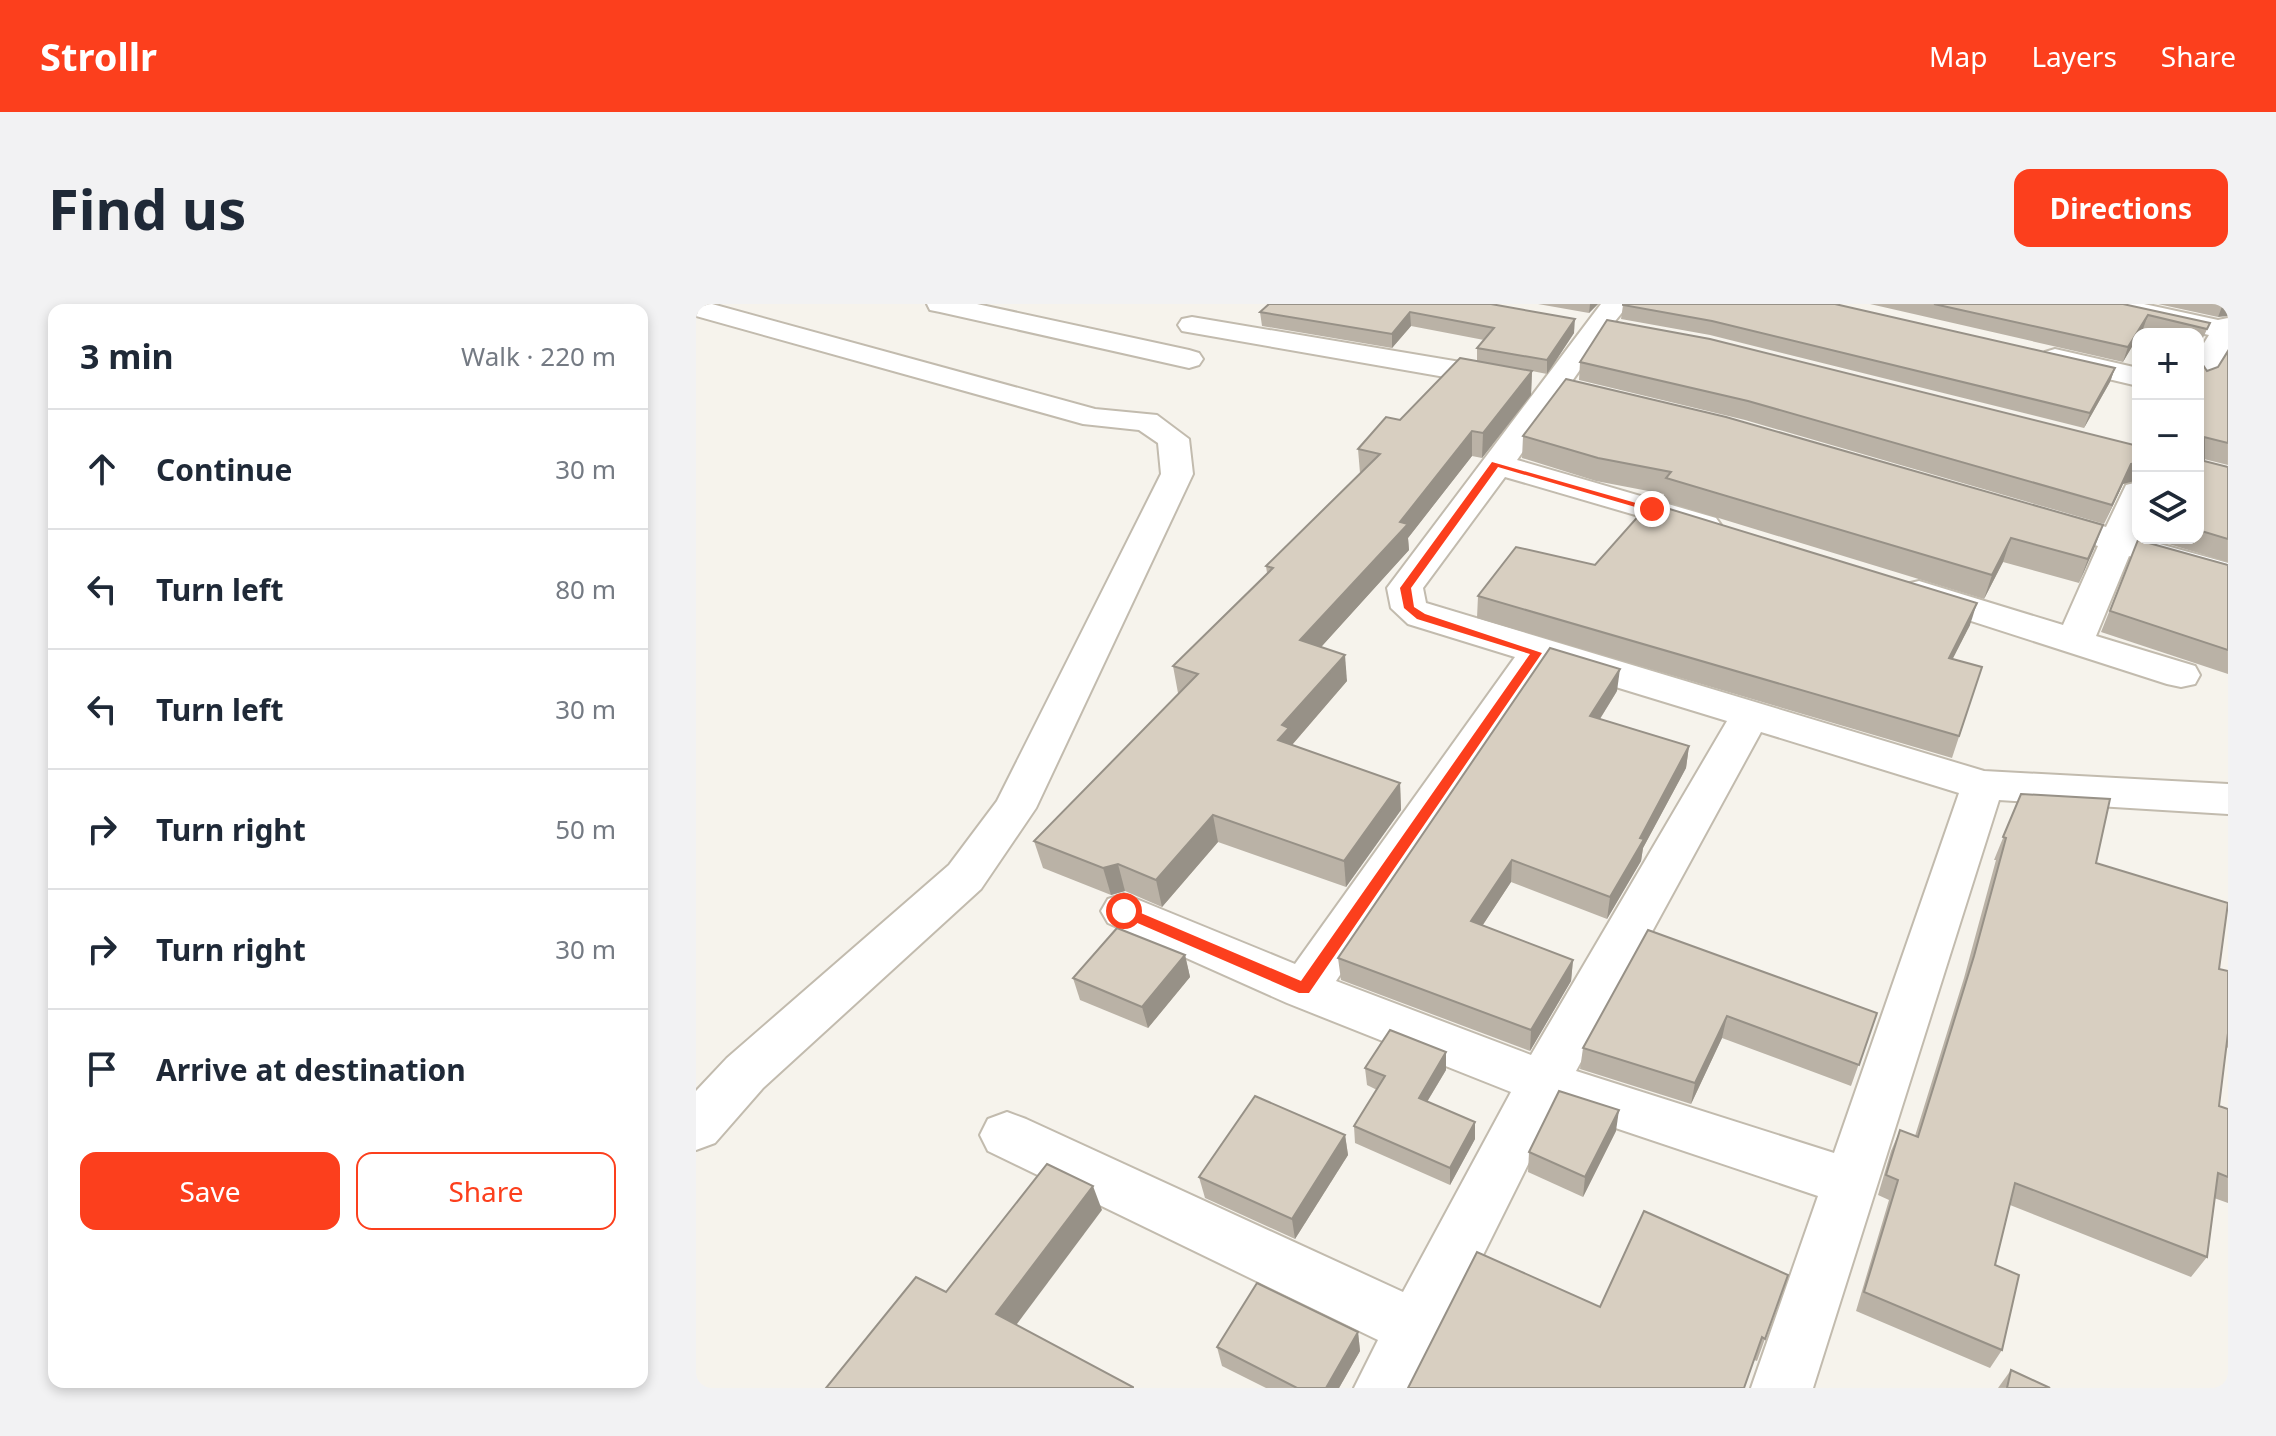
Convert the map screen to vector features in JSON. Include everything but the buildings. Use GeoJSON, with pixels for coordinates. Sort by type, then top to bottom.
{"type":"FeatureCollection","features":[{"type":"Feature","properties":{"kind":"street"},"geometry":{"type":"LineString","coordinates":[[940,304],[1189,372],[1193,315],[1571,391]]}},
{"type":"Feature","properties":{"kind":"street"},"geometry":{"type":"LineString","coordinates":[[2107,304],[2227,329],[2204,386]]}},
{"type":"Feature","properties":{"kind":"street"},"geometry":{"type":"LineString","coordinates":[[696,308],[1094,418],[1146,421],[1173,439],[1177,474],[1015,808],[965,877],[745,1073],[696,1127]]}},
{"type":"Feature","properties":{"kind":"street"},"geometry":{"type":"LineString","coordinates":[[1600,320],[1571,391],[1496,464],[1405,588],[1409,608],[1421,616],[1537,653],[1983,785],[2228,799]]}},
{"type":"Feature","properties":{"kind":"street"},"geometry":{"type":"LineString","coordinates":[[2033,353],[2132,376]]}},
{"type":"Feature","properties":{"kind":"street"},"geometry":{"type":"LineString","coordinates":[[1496,464],[1728,532]]}},
{"type":"Feature","properties":{"kind":"street"},"geometry":{"type":"LineString","coordinates":[[2075,641],[2132,505]]}},
{"type":"Feature","properties":{"kind":"street"},"geometry":{"type":"LineString","coordinates":[[2008,510],[2228,574]]}},
{"type":"Feature","properties":{"kind":"street"},"geometry":{"type":"LineString","coordinates":[[1894,584],[2181,675]]}},
{"type":"Feature","properties":{"kind":"street"},"geometry":{"type":"LineString","coordinates":[[1304,989],[1537,653]]}},
{"type":"Feature","properties":{"kind":"street"},"geometry":{"type":"LineString","coordinates":[[1385,1388],[1543,1082],[1749,717]]}},
{"type":"Feature","properties":{"kind":"street"},"geometry":{"type":"LineString","coordinates":[[1782,1388],[1983,785]]}},
{"type":"Feature","properties":{"kind":"street"},"geometry":{"type":"LineString","coordinates":[[1124,911],[1304,989],[1543,1082],[1849,1182]]}},
{"type":"Feature","properties":{"kind":"street"},"geometry":{"type":"LineString","coordinates":[[1007,1135],[1418,1329]]}},
{"type":"Feature","properties":{"kind":"route"},"geometry":{"type":"LineString","coordinates":[[1124,911],[1304,989],[1537,653],[1421,616],[1409,608],[1405,588],[1496,464],[1652,509]]}}]}
